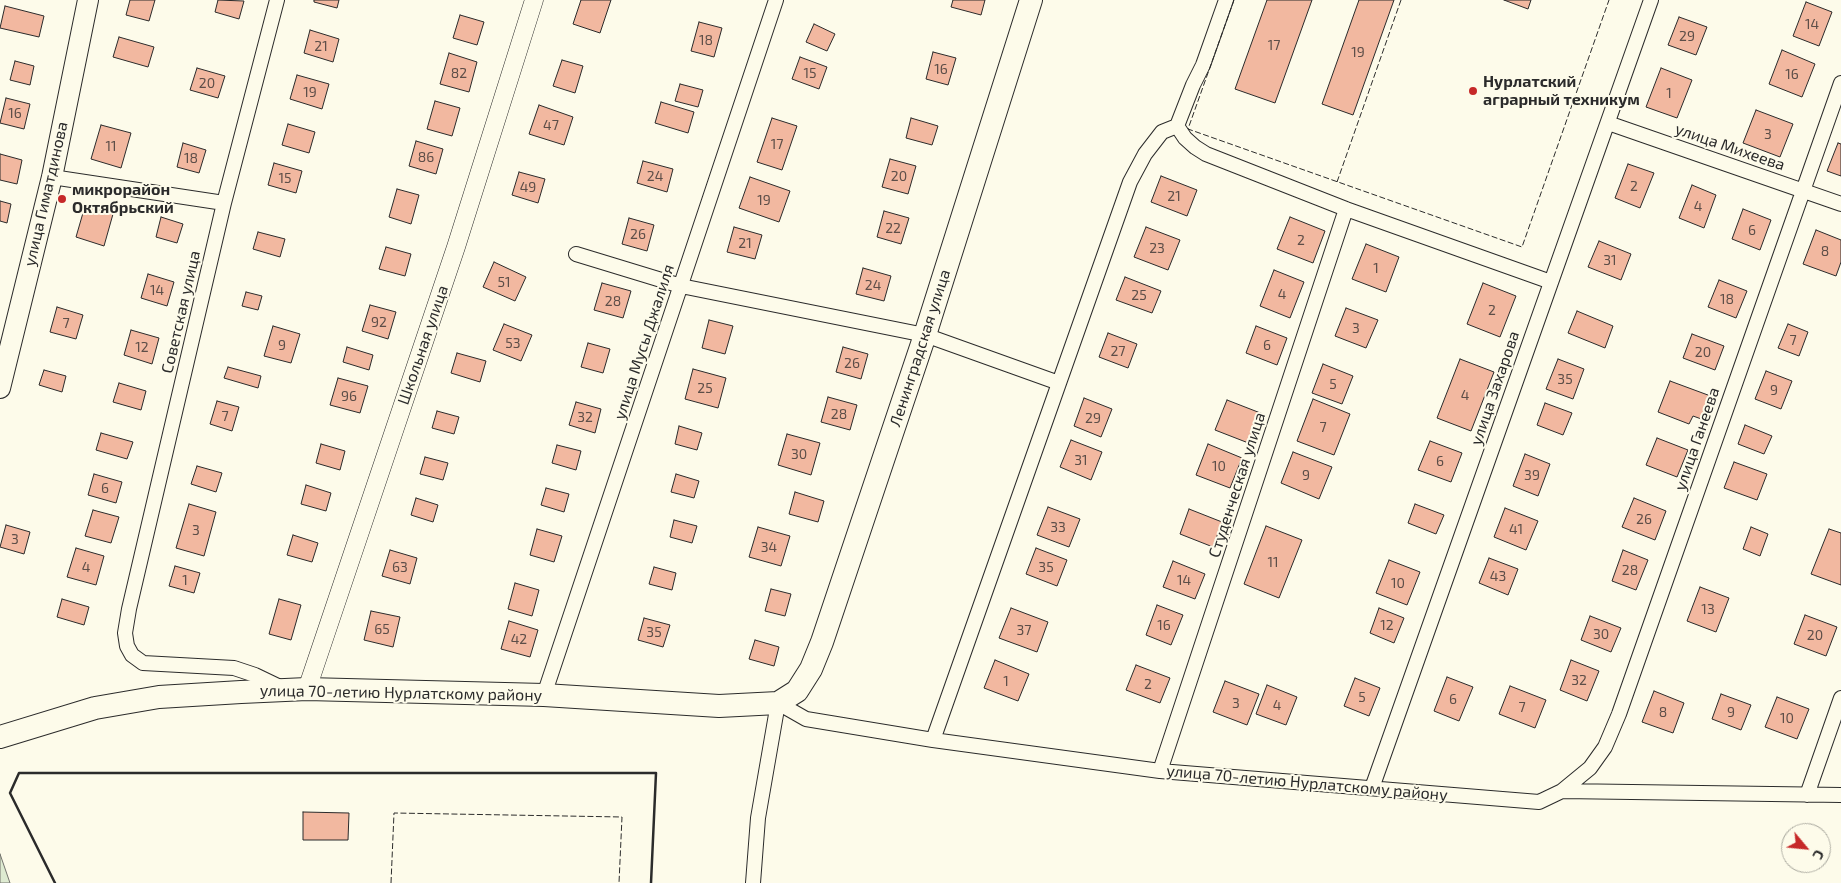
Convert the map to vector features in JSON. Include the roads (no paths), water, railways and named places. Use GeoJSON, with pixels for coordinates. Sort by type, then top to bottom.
{"type":"FeatureCollection","features":[{"type":"Feature","properties":{"kind":"main road","name":"улица Гиматдинова"},"geometry":{"type":"LineString","coordinates":[[0,388],[52,177],[88,0]]}},
{"type":"Feature","properties":{"kind":"main road","name":"Ленинградская улица"},"geometry":{"type":"LineString","coordinates":[[797,691],[811,669],[822,642],[925,335],[1031,0]]}},
{"type":"Feature","properties":{"kind":"main road","name":"улица 70-летию Нурлатскому району"},"geometry":{"type":"LineString","coordinates":[[0,737],[95,708],[159,697],[307,688],[544,695],[720,706],[778,703],[797,691]]}},
{"type":"Feature","properties":{"kind":"street","name":"Советская улица"},"geometry":{"type":"LineString","coordinates":[[277,0],[224,203],[129,608],[125,633],[127,646],[132,655],[143,663],[234,668],[255,675],[285,690]]}},
{"type":"Feature","properties":{"kind":"street","name":"Школьная улица"},"geometry":{"type":"LineString","coordinates":[[307,688],[456,247],[534,0]]}},
{"type":"Feature","properties":{"kind":"street","name":"улица Мусы Джалиля"},"geometry":{"type":"LineString","coordinates":[[544,695],[776,0]]}},
{"type":"Feature","properties":{"kind":"street"},"geometry":{"type":"LineString","coordinates":[[933,740],[1130,182],[1137,166],[1155,140],[1162,132],[1177,126],[1203,65],[1226,0]]}},
{"type":"Feature","properties":{"kind":"street","name":"улица Захарова"},"geometry":{"type":"LineString","coordinates":[[1372,788],[1651,0]]}},
{"type":"Feature","properties":{"kind":"street","name":"улица Ганеева"},"geometry":{"type":"LineString","coordinates":[[1562,791],[1590,768],[1605,747],[1619,714],[1841,83]]}},
{"type":"Feature","properties":{"kind":"street","name":"улица Михеева"},"geometry":{"type":"LineString","coordinates":[[1608,123],[1841,204]]}},
{"type":"Feature","properties":{"kind":"street"},"geometry":{"type":"LineString","coordinates":[[1177,126],[1185,138],[1206,154],[1346,209],[1552,282]]}},
{"type":"Feature","properties":{"kind":"street"},"geometry":{"type":"LineString","coordinates":[[52,177],[224,203]]}},
{"type":"Feature","properties":{"kind":"street","name":"Студенческая улица"},"geometry":{"type":"LineString","coordinates":[[1160,771],[1346,209]]}},
{"type":"Feature","properties":{"kind":"street"},"geometry":{"type":"LineString","coordinates":[[576,254],[681,286],[925,335],[1059,383]]}},
{"type":"Feature","properties":{"kind":"street"},"geometry":{"type":"LineString","coordinates":[[1807,795],[1841,698]]}},
{"type":"Feature","properties":{"kind":"street"},"geometry":{"type":"LineString","coordinates":[[753,883],[758,818],[778,703]]}},
{"type":"Feature","properties":{"kind":"street","name":"улица 70-летию Нурлатскому району"},"geometry":{"type":"LineString","coordinates":[[778,703],[806,719],[933,740],[1160,771],[1539,802],[1562,791],[1841,795]]}},
{"type":"Feature","properties":{"kind":"place","name":"Нурлатский аграрный техникум"},"geometry":{"type":"Point","coordinates":[1473,91]}},
{"type":"Feature","properties":{"kind":"place","name":"микрорайон Октябрьский"},"geometry":{"type":"Point","coordinates":[62,199]}}]}
